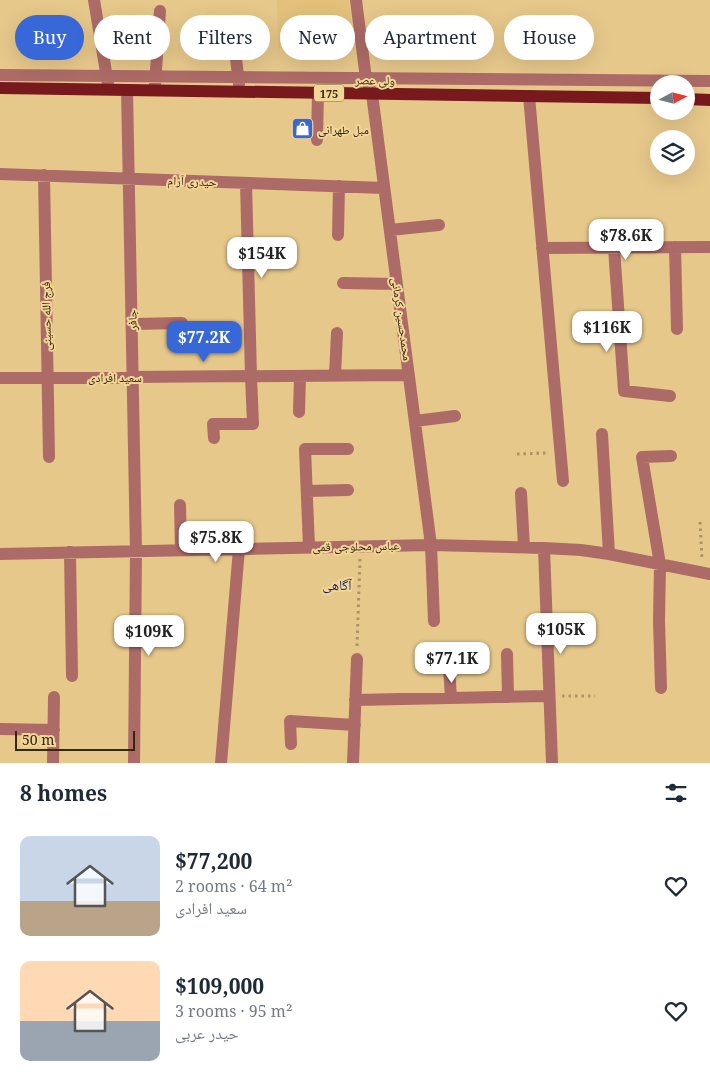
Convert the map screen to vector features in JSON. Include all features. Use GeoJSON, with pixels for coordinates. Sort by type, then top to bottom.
{"type":"FeatureCollection","features":[{"type":"Feature","properties":{"kind":"main road","name":"ولی عصر"},"geometry":{"type":"LineString","coordinates":[[0,88],[650,98]]}},
{"type":"Feature","properties":{"kind":"main road"},"geometry":{"type":"LineString","coordinates":[[695,99],[710,100]]}},
{"type":"Feature","properties":{"kind":"street"},"geometry":{"type":"LineString","coordinates":[[94,0],[109,90]]}},
{"type":"Feature","properties":{"kind":"street","name":"محمدحسین کرمانی"},"geometry":{"type":"LineString","coordinates":[[356,0],[366,79],[372,94],[432,545],[434,621]]}},
{"type":"Feature","properties":{"kind":"street"},"geometry":{"type":"LineString","coordinates":[[155,90],[160,11]]}},
{"type":"Feature","properties":{"kind":"street"},"geometry":{"type":"LineString","coordinates":[[236,60],[240,91]]}},
{"type":"Feature","properties":{"kind":"street"},"geometry":{"type":"LineString","coordinates":[[0,75],[710,81]]}},
{"type":"Feature","properties":{"kind":"street","name":"جافر"},"geometry":{"type":"LineString","coordinates":[[127,90],[136,551],[134,763]]}},
{"type":"Feature","properties":{"kind":"street"},"geometry":{"type":"LineString","coordinates":[[317,140],[318,92]]}},
{"type":"Feature","properties":{"kind":"street"},"geometry":{"type":"LineString","coordinates":[[529,96],[563,481]]}},
{"type":"Feature","properties":{"kind":"street","name":"حیدری آرام"},"geometry":{"type":"LineString","coordinates":[[0,174],[384,188]]}},
{"type":"Feature","properties":{"kind":"street","name":"فرج الله حسینی"},"geometry":{"type":"LineString","coordinates":[[44,175],[49,457]]}},
{"type":"Feature","properties":{"kind":"street"},"geometry":{"type":"LineString","coordinates":[[214,438],[213,424],[253,424],[246,183]]}},
{"type":"Feature","properties":{"kind":"street"},"geometry":{"type":"LineString","coordinates":[[338,235],[339,186]]}},
{"type":"Feature","properties":{"kind":"street"},"geometry":{"type":"LineString","coordinates":[[390,230],[439,225]]}},
{"type":"Feature","properties":{"kind":"street"},"geometry":{"type":"LineString","coordinates":[[675,247],[677,329]]}},
{"type":"Feature","properties":{"kind":"street"},"geometry":{"type":"LineString","coordinates":[[542,248],[710,247]]}},
{"type":"Feature","properties":{"kind":"street"},"geometry":{"type":"LineString","coordinates":[[614,248],[624,392],[670,396]]}},
{"type":"Feature","properties":{"kind":"street"},"geometry":{"type":"LineString","coordinates":[[343,284],[397,284]]}},
{"type":"Feature","properties":{"kind":"street"},"geometry":{"type":"LineString","coordinates":[[132,324],[182,322]]}},
{"type":"Feature","properties":{"kind":"street"},"geometry":{"type":"LineString","coordinates":[[335,376],[337,333]]}},
{"type":"Feature","properties":{"kind":"street","name":"سعید افرادی"},"geometry":{"type":"LineString","coordinates":[[0,378],[409,375]]}},
{"type":"Feature","properties":{"kind":"street"},"geometry":{"type":"LineString","coordinates":[[299,412],[300,376]]}},
{"type":"Feature","properties":{"kind":"street"},"geometry":{"type":"LineString","coordinates":[[415,421],[455,416]]}},
{"type":"Feature","properties":{"kind":"street"},"geometry":{"type":"LineString","coordinates":[[602,434],[609,554]]}},
{"type":"Feature","properties":{"kind":"street"},"geometry":{"type":"LineString","coordinates":[[309,547],[305,449],[348,449]]}},
{"type":"Feature","properties":{"kind":"street"},"geometry":{"type":"LineString","coordinates":[[662,688],[660,564],[642,457],[671,456]]}},
{"type":"Feature","properties":{"kind":"street"},"geometry":{"type":"LineString","coordinates":[[307,491],[348,490]]}},
{"type":"Feature","properties":{"kind":"street"},"geometry":{"type":"LineString","coordinates":[[521,493],[524,547]]}},
{"type":"Feature","properties":{"kind":"street"},"geometry":{"type":"LineString","coordinates":[[180,505],[181,550]]}},
{"type":"Feature","properties":{"kind":"street","name":"عباس محلوجی قمی"},"geometry":{"type":"LineString","coordinates":[[0,554],[432,545],[524,547],[582,550],[706,573]]}},
{"type":"Feature","properties":{"kind":"street"},"geometry":{"type":"LineString","coordinates":[[544,548],[552,763]]}},
{"type":"Feature","properties":{"kind":"street"},"geometry":{"type":"LineString","coordinates":[[220,763],[239,549]]}},
{"type":"Feature","properties":{"kind":"street"},"geometry":{"type":"LineString","coordinates":[[70,552],[72,676]]}},
{"type":"Feature","properties":{"kind":"street"},"geometry":{"type":"LineString","coordinates":[[448,652],[450,698]]}},
{"type":"Feature","properties":{"kind":"street"},"geometry":{"type":"LineString","coordinates":[[507,654],[508,697]]}},
{"type":"Feature","properties":{"kind":"street"},"geometry":{"type":"LineString","coordinates":[[353,763],[357,659]]}},
{"type":"Feature","properties":{"kind":"street"},"geometry":{"type":"LineString","coordinates":[[355,700],[549,696]]}},
{"type":"Feature","properties":{"kind":"street"},"geometry":{"type":"LineString","coordinates":[[54,697],[54,763]]}},
{"type":"Feature","properties":{"kind":"street"},"geometry":{"type":"LineString","coordinates":[[290,744],[290,721],[355,724]]}},
{"type":"Feature","properties":{"kind":"street"},"geometry":{"type":"LineString","coordinates":[[0,729],[54,730]]}},
{"type":"Feature","properties":{"kind":"path"},"geometry":{"type":"LineString","coordinates":[[517,454],[561,453]]}},
{"type":"Feature","properties":{"kind":"path"},"geometry":{"type":"LineString","coordinates":[[700,522],[706,573]]}},
{"type":"Feature","properties":{"kind":"path"},"geometry":{"type":"LineString","coordinates":[[357,659],[360,546]]}},
{"type":"Feature","properties":{"kind":"path"},"geometry":{"type":"LineString","coordinates":[[549,696],[595,696]]}},
{"type":"Feature","properties":{"kind":"shaded area"},"geometry":{"type":"Polygon","coordinates":[[[277,0],[349,0],[351,15],[280,15],[280,48],[278,48],[277,0]]]}},
{"type":"Feature","properties":{"kind":"place","name":"مبل طهرانی"},"geometry":{"type":"Point","coordinates":[302,129]}},
{"type":"Feature","properties":{"kind":"district","name":"آگاهی"},"geometry":{"type":"Point","coordinates":[337,584]}}]}
